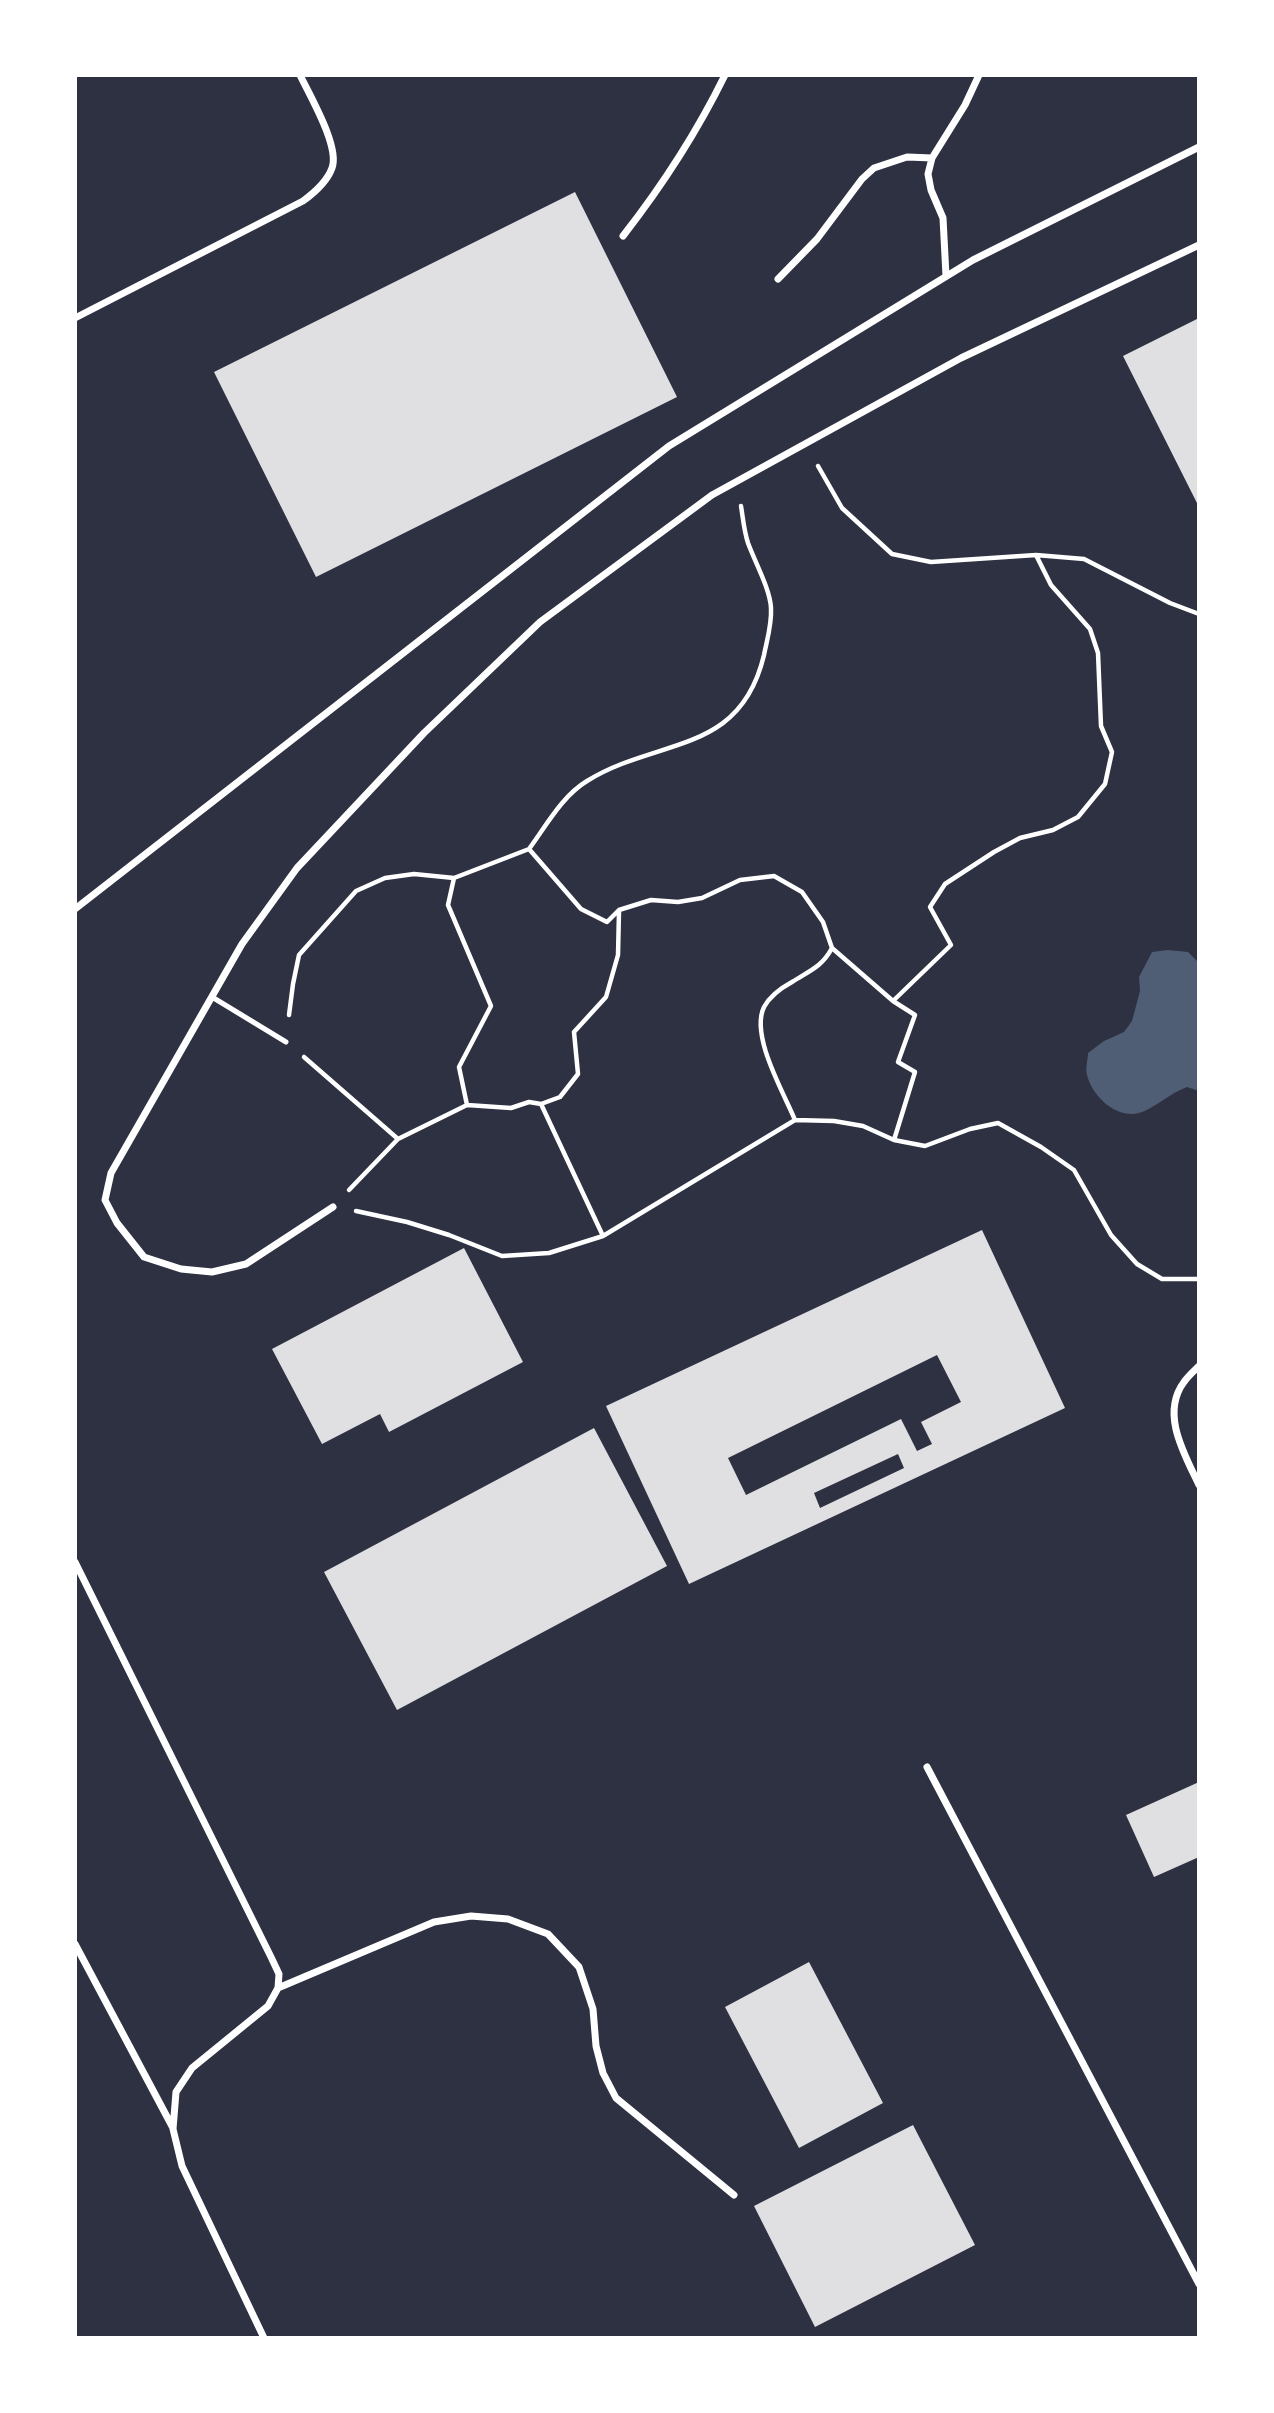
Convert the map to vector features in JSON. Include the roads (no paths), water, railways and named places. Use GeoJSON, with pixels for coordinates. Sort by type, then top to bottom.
{"type":"FeatureCollection","features":[{"type":"Feature","properties":{"kind":"street"},"geometry":{"type":"LineString","coordinates":[[75,318],[303,201],[318,190],[333,167],[333,147],[300,75]]}},
{"type":"Feature","properties":{"kind":"street"},"geometry":{"type":"LineString","coordinates":[[623,236],[651,201],[706,114],[725,75]]}},
{"type":"Feature","properties":{"kind":"street"},"geometry":{"type":"LineString","coordinates":[[946,276],[943,219],[931,190],[928,174],[932,158],[965,105],[979,75]]}},
{"type":"Feature","properties":{"kind":"street"},"geometry":{"type":"LineString","coordinates":[[75,909],[668,446],[973,260],[1199,147]]}},
{"type":"Feature","properties":{"kind":"street"},"geometry":{"type":"LineString","coordinates":[[778,279],[817,239],[862,178],[874,169],[907,157],[932,158]]}},
{"type":"Feature","properties":{"kind":"street"},"geometry":{"type":"LineString","coordinates":[[333,1207],[246,1264],[212,1272],[181,1269],[144,1257],[117,1223],[105,1199],[111,1173],[242,944],[297,869],[424,733],[540,622],[712,495],[961,358],[1199,245]]}},
{"type":"Feature","properties":{"kind":"street"},"geometry":{"type":"LineString","coordinates":[[1199,1366],[1182,1384],[1174,1408],[1177,1440],[1199,1485]]}},
{"type":"Feature","properties":{"kind":"street"},"geometry":{"type":"LineString","coordinates":[[75,1562],[279,1974],[278,1988],[268,2006],[192,2067],[176,2092],[173,2129]]}},
{"type":"Feature","properties":{"kind":"street"},"geometry":{"type":"LineString","coordinates":[[927,1767],[1199,2284]]}},
{"type":"Feature","properties":{"kind":"street"},"geometry":{"type":"LineString","coordinates":[[278,1988],[434,1922],[471,1916],[508,1919],[548,1934],[579,1967],[593,2009],[596,2046],[603,2073],[616,2098],[734,2195]]}},
{"type":"Feature","properties":{"kind":"street"},"geometry":{"type":"LineString","coordinates":[[75,1944],[173,2129],[182,2166],[264,2338]]}},
{"type":"Feature","properties":{"kind":"lane"},"geometry":{"type":"LineString","coordinates":[[212,997],[286,1042]]}},
{"type":"Feature","properties":{"kind":"water"},"geometry":{"type":"Polygon","coordinates":[[[1152,952],[1188,952],[1199,963],[1199,1091],[1187,1087],[1145,1111],[1122,1113],[1106,1104],[1094,1091],[1086,1072],[1088,1053],[1104,1041],[1124,1032],[1132,1021],[1140,991],[1139,977],[1152,952]]]}}]}
